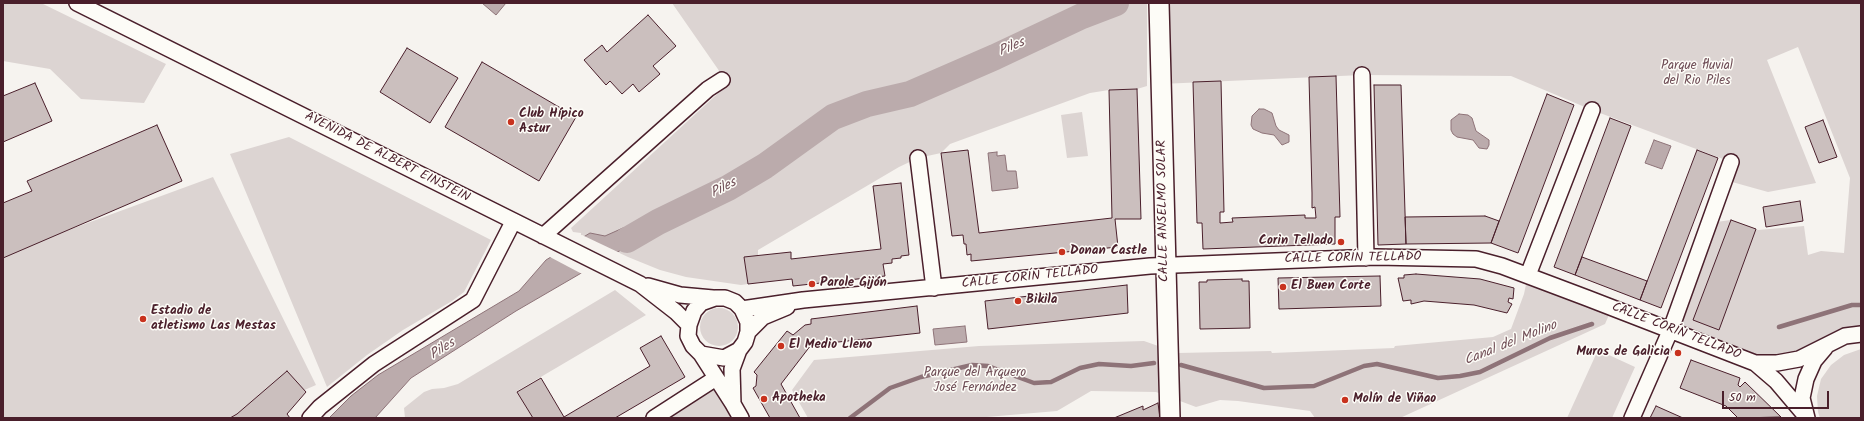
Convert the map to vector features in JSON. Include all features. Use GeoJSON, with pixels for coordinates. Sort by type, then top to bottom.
{"type":"FeatureCollection","features":[{"type":"Feature","properties":{"kind":"main road","name":"CALLE ANSELMO SOLAR"},"geometry":{"type":"LineString","coordinates":[[1159,7],[1170,418]]}},
{"type":"Feature","properties":{"kind":"street","name":"AVENIDA DE ALBERT EINSTEIN"},"geometry":{"type":"LineString","coordinates":[[77,3],[513,222],[608,267],[640,284],[676,312],[689,325]]}},
{"type":"Feature","properties":{"kind":"street"},"geometry":{"type":"LineString","coordinates":[[1362,75],[1366,258]]}},
{"type":"Feature","properties":{"kind":"street"},"geometry":{"type":"LineString","coordinates":[[543,236],[708,90],[722,80]]}},
{"type":"Feature","properties":{"kind":"street"},"geometry":{"type":"LineString","coordinates":[[1528,275],[1592,110]]}},
{"type":"Feature","properties":{"kind":"street"},"geometry":{"type":"LineString","coordinates":[[918,158],[934,288]]}},
{"type":"Feature","properties":{"kind":"street"},"geometry":{"type":"LineString","coordinates":[[1632,418],[1671,329],[1731,162]]}},
{"type":"Feature","properties":{"kind":"street"},"geometry":{"type":"LineString","coordinates":[[310,418],[320,407],[374,364],[473,300],[513,222]]}},
{"type":"Feature","properties":{"kind":"street","name":"CALLE CORÍN TELLADO"},"geometry":{"type":"LineString","coordinates":[[742,309],[803,300],[1165,265],[1366,258],[1476,258],[1528,275],[1671,329],[1755,363],[1776,381],[1806,417]]}},
{"type":"Feature","properties":{"kind":"street"},"geometry":{"type":"LineString","coordinates":[[640,284],[680,295],[725,298],[734,302],[742,309],[748,322],[748,332],[745,342],[739,350],[732,369],[734,404]]}},
{"type":"Feature","properties":{"kind":"street"},"geometry":{"type":"LineString","coordinates":[[714,298],[701,303],[694,311],[689,325],[688,336],[693,346],[701,354],[734,404],[741,418]]}},
{"type":"Feature","properties":{"kind":"street","name":"CALLE CORÍN TELLADO"},"geometry":{"type":"LineString","coordinates":[[748,332],[763,317],[803,300]]}},
{"type":"Feature","properties":{"kind":"street","name":"CALLE CORÍN TELLADO"},"geometry":{"type":"LineString","coordinates":[[1755,363],[1777,363],[1799,359],[1846,336],[1861,334]]}},
{"type":"Feature","properties":{"kind":"street"},"geometry":{"type":"LineString","coordinates":[[1806,417],[1802,398],[1806,378],[1814,362],[1827,346]]}},
{"type":"Feature","properties":{"kind":"street"},"geometry":{"type":"LineString","coordinates":[[701,354],[724,358],[739,350]]}},
{"type":"Feature","properties":{"kind":"street"},"geometry":{"type":"LineString","coordinates":[[654,418],[716,378]]}},
{"type":"Feature","properties":{"kind":"green space"},"geometry":{"type":"Polygon","coordinates":[[[3,3],[41,3],[166,64],[144,103],[81,99],[50,69],[3,61],[3,3]]]}},
{"type":"Feature","properties":{"kind":"green space"},"geometry":{"type":"Polygon","coordinates":[[[672,3],[1147,3],[1147,86],[1137,89],[1109,90],[1090,93],[950,144],[941,153],[918,158],[899,167],[758,250],[758,256],[745,257],[748,284],[741,285],[686,277],[660,270],[628,257],[581,235],[581,233],[573,232],[571,228],[726,86],[722,75],[672,3]]]}},
{"type":"Feature","properties":{"kind":"green space","name":"Parque fluvial del Rio Piles"},"geometry":{"type":"Polygon","coordinates":[[[1159,3],[1861,3],[1861,334],[1777,363],[1671,329],[1709,223],[1731,220],[1758,230],[1804,226],[1808,255],[1821,251],[1844,253],[1850,178],[1798,47],[1767,60],[1816,183],[1768,192],[1725,180],[1731,162],[1592,110],[1511,76],[1362,75],[1161,84],[1159,3]]]}},
{"type":"Feature","properties":{"kind":"green space"},"geometry":{"type":"Polygon","coordinates":[[[1082,112],[1088,156],[1067,158],[1061,115],[1082,112]]]}},
{"type":"Feature","properties":{"kind":"green space"},"geometry":{"type":"Polygon","coordinates":[[[289,137],[491,240],[464,292],[452,301],[403,330],[367,355],[327,387],[230,154],[289,137]]]}},
{"type":"Feature","properties":{"kind":"green space","name":"Estadio de atletismo Las Mestas"},"geometry":{"type":"Polygon","coordinates":[[[213,177],[316,385],[240,418],[3,418],[3,254],[213,177]]]}},
{"type":"Feature","properties":{"kind":"green space","name":"Parque del Arquero José Fernández"},"geometry":{"type":"Polygon","coordinates":[[[1528,275],[1612,308],[1605,324],[1400,418],[1315,418],[1310,411],[1238,401],[1220,400],[1196,407],[1156,392],[1091,391],[1057,411],[975,418],[808,418],[792,390],[814,360],[979,346],[1144,341],[1178,353],[1271,351],[1272,353],[1394,348],[1395,346],[1493,337],[1511,329],[1524,294],[1528,275]]]}},
{"type":"Feature","properties":{"kind":"green space"},"geometry":{"type":"Polygon","coordinates":[[[615,290],[646,315],[517,391],[533,418],[405,418],[404,408],[424,392],[458,384],[615,290]]]}},
{"type":"Feature","properties":{"kind":"green space"},"geometry":{"type":"Polygon","coordinates":[[[719,308],[732,314],[738,327],[732,340],[719,346],[706,340],[700,327],[706,314],[719,308]]]}},
{"type":"Feature","properties":{"kind":"green space"},"geometry":{"type":"Polygon","coordinates":[[[1861,349],[1861,418],[1820,418],[1817,396],[1821,379],[1831,365],[1844,355],[1861,349]]]}},
{"type":"Feature","properties":{"kind":"green space"},"geometry":{"type":"Polygon","coordinates":[[[1598,350],[1635,367],[1612,418],[1567,418],[1598,350]]]}},
{"type":"Feature","properties":{"kind":"green space"},"geometry":{"type":"Polygon","coordinates":[[[716,378],[741,418],[654,418],[716,378]]]}},
{"type":"Feature","properties":{"kind":"water"},"geometry":{"type":"Polygon","coordinates":[[[482,3],[506,3],[496,15],[482,3]]]}},
{"type":"Feature","properties":{"kind":"water"},"geometry":{"type":"Polygon","coordinates":[[[1259,109],[1264,109],[1272,113],[1276,126],[1279,130],[1289,135],[1289,142],[1282,145],[1274,135],[1262,133],[1253,129],[1251,125],[1252,116],[1259,109]]]}},
{"type":"Feature","properties":{"kind":"water"},"geometry":{"type":"Polygon","coordinates":[[[1459,114],[1468,115],[1472,118],[1476,131],[1489,140],[1487,149],[1479,148],[1473,140],[1457,137],[1453,134],[1451,130],[1451,120],[1459,114]]]}},
{"type":"Feature","properties":{"kind":"water"},"geometry":{"type":"Polygon","coordinates":[[[1654,140],[1671,146],[1662,169],[1645,163],[1654,140]]]}},
{"type":"Feature","properties":{"kind":"water"},"geometry":{"type":"Polygon","coordinates":[[[997,152],[997,156],[1005,155],[1007,171],[1016,171],[1018,188],[992,191],[988,153],[997,152]]]}},
{"type":"Feature","properties":{"kind":"water"},"geometry":{"type":"Polygon","coordinates":[[[658,222],[633,243],[516,311],[411,378],[375,418],[329,418],[351,396],[378,375],[519,291],[546,260],[590,233],[605,236],[623,228],[658,222]]]}},
{"type":"Feature","properties":{"kind":"water"},"geometry":{"type":"Polygon","coordinates":[[[965,326],[967,342],[935,345],[933,329],[965,326]]]}},
{"type":"Feature","properties":{"kind":"pier"},"geometry":{"type":"Polygon","coordinates":[[[582,235],[620,253],[584,275],[548,256],[582,235]]]}},
{"type":"Feature","properties":{"kind":"building","name":"Club Hípico Astur"},"geometry":{"type":"Polygon","coordinates":[[[648,15],[676,46],[653,66],[660,74],[639,92],[633,84],[622,94],[610,81],[606,85],[584,60],[602,45],[607,52],[648,15]]]}},
{"type":"Feature","properties":{"kind":"building"},"geometry":{"type":"Polygon","coordinates":[[[407,48],[458,78],[430,123],[380,92],[407,48]]]}},
{"type":"Feature","properties":{"kind":"building","name":"Club Hípico Astur"},"geometry":{"type":"Polygon","coordinates":[[[482,62],[576,117],[539,181],[445,127],[482,62]]]}},
{"type":"Feature","properties":{"kind":"building"},"geometry":{"type":"Polygon","coordinates":[[[1336,76],[1340,217],[1335,217],[1335,244],[1203,249],[1202,223],[1197,223],[1193,82],[1221,81],[1224,212],[1220,212],[1220,223],[1233,222],[1232,218],[1305,215],[1305,218],[1316,218],[1315,207],[1312,208],[1309,77],[1336,76]]]}},
{"type":"Feature","properties":{"kind":"building"},"geometry":{"type":"Polygon","coordinates":[[[35,83],[52,121],[3,142],[3,96],[35,83]]]}},
{"type":"Feature","properties":{"kind":"building"},"geometry":{"type":"Polygon","coordinates":[[[1374,85],[1401,85],[1406,244],[1378,245],[1374,85]]]}},
{"type":"Feature","properties":{"kind":"building"},"geometry":{"type":"Polygon","coordinates":[[[1137,89],[1141,219],[1115,219],[1118,247],[971,261],[971,254],[967,255],[963,235],[952,236],[941,153],[968,150],[979,233],[1112,218],[1109,90],[1137,89]]]}},
{"type":"Feature","properties":{"kind":"building"},"geometry":{"type":"Polygon","coordinates":[[[1547,94],[1574,105],[1518,253],[1491,243],[1547,94]]]}},
{"type":"Feature","properties":{"kind":"building"},"geometry":{"type":"Polygon","coordinates":[[[1610,118],[1631,126],[1575,275],[1554,267],[1610,118]]]}},
{"type":"Feature","properties":{"kind":"building"},"geometry":{"type":"Polygon","coordinates":[[[1823,120],[1837,157],[1819,163],[1805,127],[1823,120]]]}},
{"type":"Feature","properties":{"kind":"building"},"geometry":{"type":"Polygon","coordinates":[[[157,125],[182,181],[3,258],[3,203],[32,191],[27,181],[157,125]]]}},
{"type":"Feature","properties":{"kind":"building"},"geometry":{"type":"Polygon","coordinates":[[[1697,150],[1718,158],[1661,308],[1640,300],[1697,150]]]}},
{"type":"Feature","properties":{"kind":"building"},"geometry":{"type":"Polygon","coordinates":[[[901,183],[909,255],[892,259],[892,263],[883,264],[885,276],[793,286],[792,279],[748,284],[744,257],[791,252],[791,259],[881,249],[873,186],[901,183]]]}},
{"type":"Feature","properties":{"kind":"building"},"geometry":{"type":"Polygon","coordinates":[[[1800,201],[1803,221],[1766,227],[1763,207],[1800,201]]]}},
{"type":"Feature","properties":{"kind":"building"},"geometry":{"type":"Polygon","coordinates":[[[1485,216],[1499,221],[1491,243],[1406,244],[1405,217],[1485,216]]]}},
{"type":"Feature","properties":{"kind":"building"},"geometry":{"type":"Polygon","coordinates":[[[1731,220],[1756,229],[1719,330],[1693,320],[1731,220]]]}},
{"type":"Feature","properties":{"kind":"building"},"geometry":{"type":"Polygon","coordinates":[[[1582,257],[1647,281],[1640,300],[1575,275],[1582,257]]]}},
{"type":"Feature","properties":{"kind":"building"},"geometry":{"type":"Polygon","coordinates":[[[1416,274],[1480,279],[1514,288],[1513,299],[1509,298],[1508,302],[1512,304],[1507,313],[1474,305],[1424,301],[1411,304],[1411,300],[1403,301],[1398,278],[1404,278],[1404,275],[1416,274]]]}},
{"type":"Feature","properties":{"kind":"building"},"geometry":{"type":"Polygon","coordinates":[[[1380,276],[1381,306],[1279,309],[1278,278],[1380,276]]]}},
{"type":"Feature","properties":{"kind":"building"},"geometry":{"type":"Polygon","coordinates":[[[1242,279],[1242,281],[1249,281],[1250,328],[1200,329],[1199,282],[1207,282],[1207,280],[1242,279]]]}},
{"type":"Feature","properties":{"kind":"building"},"geometry":{"type":"Polygon","coordinates":[[[1127,285],[1128,313],[988,329],[985,301],[1127,285]]]}},
{"type":"Feature","properties":{"kind":"building"},"geometry":{"type":"Polygon","coordinates":[[[917,306],[920,333],[811,345],[781,384],[800,418],[770,418],[753,388],[756,386],[757,375],[754,372],[787,331],[793,335],[805,325],[811,324],[811,319],[917,306]]]}},
{"type":"Feature","properties":{"kind":"building"},"geometry":{"type":"Polygon","coordinates":[[[661,336],[685,377],[615,418],[533,418],[517,392],[541,378],[564,417],[650,366],[640,348],[661,336]]]}},
{"type":"Feature","properties":{"kind":"building"},"geometry":{"type":"Polygon","coordinates":[[[1691,360],[1740,378],[1738,385],[1740,387],[1745,382],[1781,417],[1738,418],[1726,406],[1680,388],[1691,360]]]}},
{"type":"Feature","properties":{"kind":"building"},"geometry":{"type":"Polygon","coordinates":[[[287,371],[306,392],[287,414],[290,418],[230,418],[237,414],[287,371]]]}},
{"type":"Feature","properties":{"kind":"building"},"geometry":{"type":"Polygon","coordinates":[[[1158,403],[1160,418],[1114,418],[1143,406],[1143,410],[1158,403]]]}},
{"type":"Feature","properties":{"kind":"building"},"geometry":{"type":"Polygon","coordinates":[[[1656,406],[1683,418],[1650,418],[1656,406]]]}},
{"type":"Feature","properties":{"kind":"waterway","name":"Piles"},"geometry":{"type":"LineString","coordinates":[[627,240],[658,222],[728,188],[765,166],[833,117],[867,104],[910,94],[995,57],[1082,16],[1116,3]]}},
{"type":"Feature","properties":{"kind":"waterway","name":"Canal del Molino"},"geometry":{"type":"LineString","coordinates":[[1779,327],[1852,305],[1861,305]]}},
{"type":"Feature","properties":{"kind":"waterway","name":"Canal del Molino"},"geometry":{"type":"LineString","coordinates":[[1181,365],[1264,388],[1314,386],[1364,366],[1377,364],[1438,378],[1460,376],[1480,372],[1550,338],[1592,324]]}},
{"type":"Feature","properties":{"kind":"waterway","name":"Canal del Molino"},"geometry":{"type":"LineString","coordinates":[[850,418],[890,388],[921,377],[972,365],[988,366],[1034,383],[1051,382],[1080,368],[1099,364],[1131,366],[1154,363]]}},
{"type":"Feature","properties":{"kind":"place","name":"Club Hípico Astur"},"geometry":{"type":"Point","coordinates":[511,122]}},
{"type":"Feature","properties":{"kind":"place","name":"Corin Tellado"},"geometry":{"type":"Point","coordinates":[1341,242]}},
{"type":"Feature","properties":{"kind":"place","name":"Donan Castle"},"geometry":{"type":"Point","coordinates":[1062,252]}},
{"type":"Feature","properties":{"kind":"place","name":"Parole Gijón"},"geometry":{"type":"Point","coordinates":[812,284]}},
{"type":"Feature","properties":{"kind":"place","name":"El Buen Corte"},"geometry":{"type":"Point","coordinates":[1283,287]}},
{"type":"Feature","properties":{"kind":"place","name":"Bikila"},"geometry":{"type":"Point","coordinates":[1018,301]}},
{"type":"Feature","properties":{"kind":"place","name":"Estadio de atletismo Las Mestas"},"geometry":{"type":"Point","coordinates":[143,319]}},
{"type":"Feature","properties":{"kind":"place","name":"El Medio Lleno"},"geometry":{"type":"Point","coordinates":[781,346]}},
{"type":"Feature","properties":{"kind":"place","name":"Muros de Galicia"},"geometry":{"type":"Point","coordinates":[1678,353]}},
{"type":"Feature","properties":{"kind":"place","name":"Apotheka"},"geometry":{"type":"Point","coordinates":[764,399]}},
{"type":"Feature","properties":{"kind":"place","name":"Molín de Viñao"},"geometry":{"type":"Point","coordinates":[1345,400]}}]}
